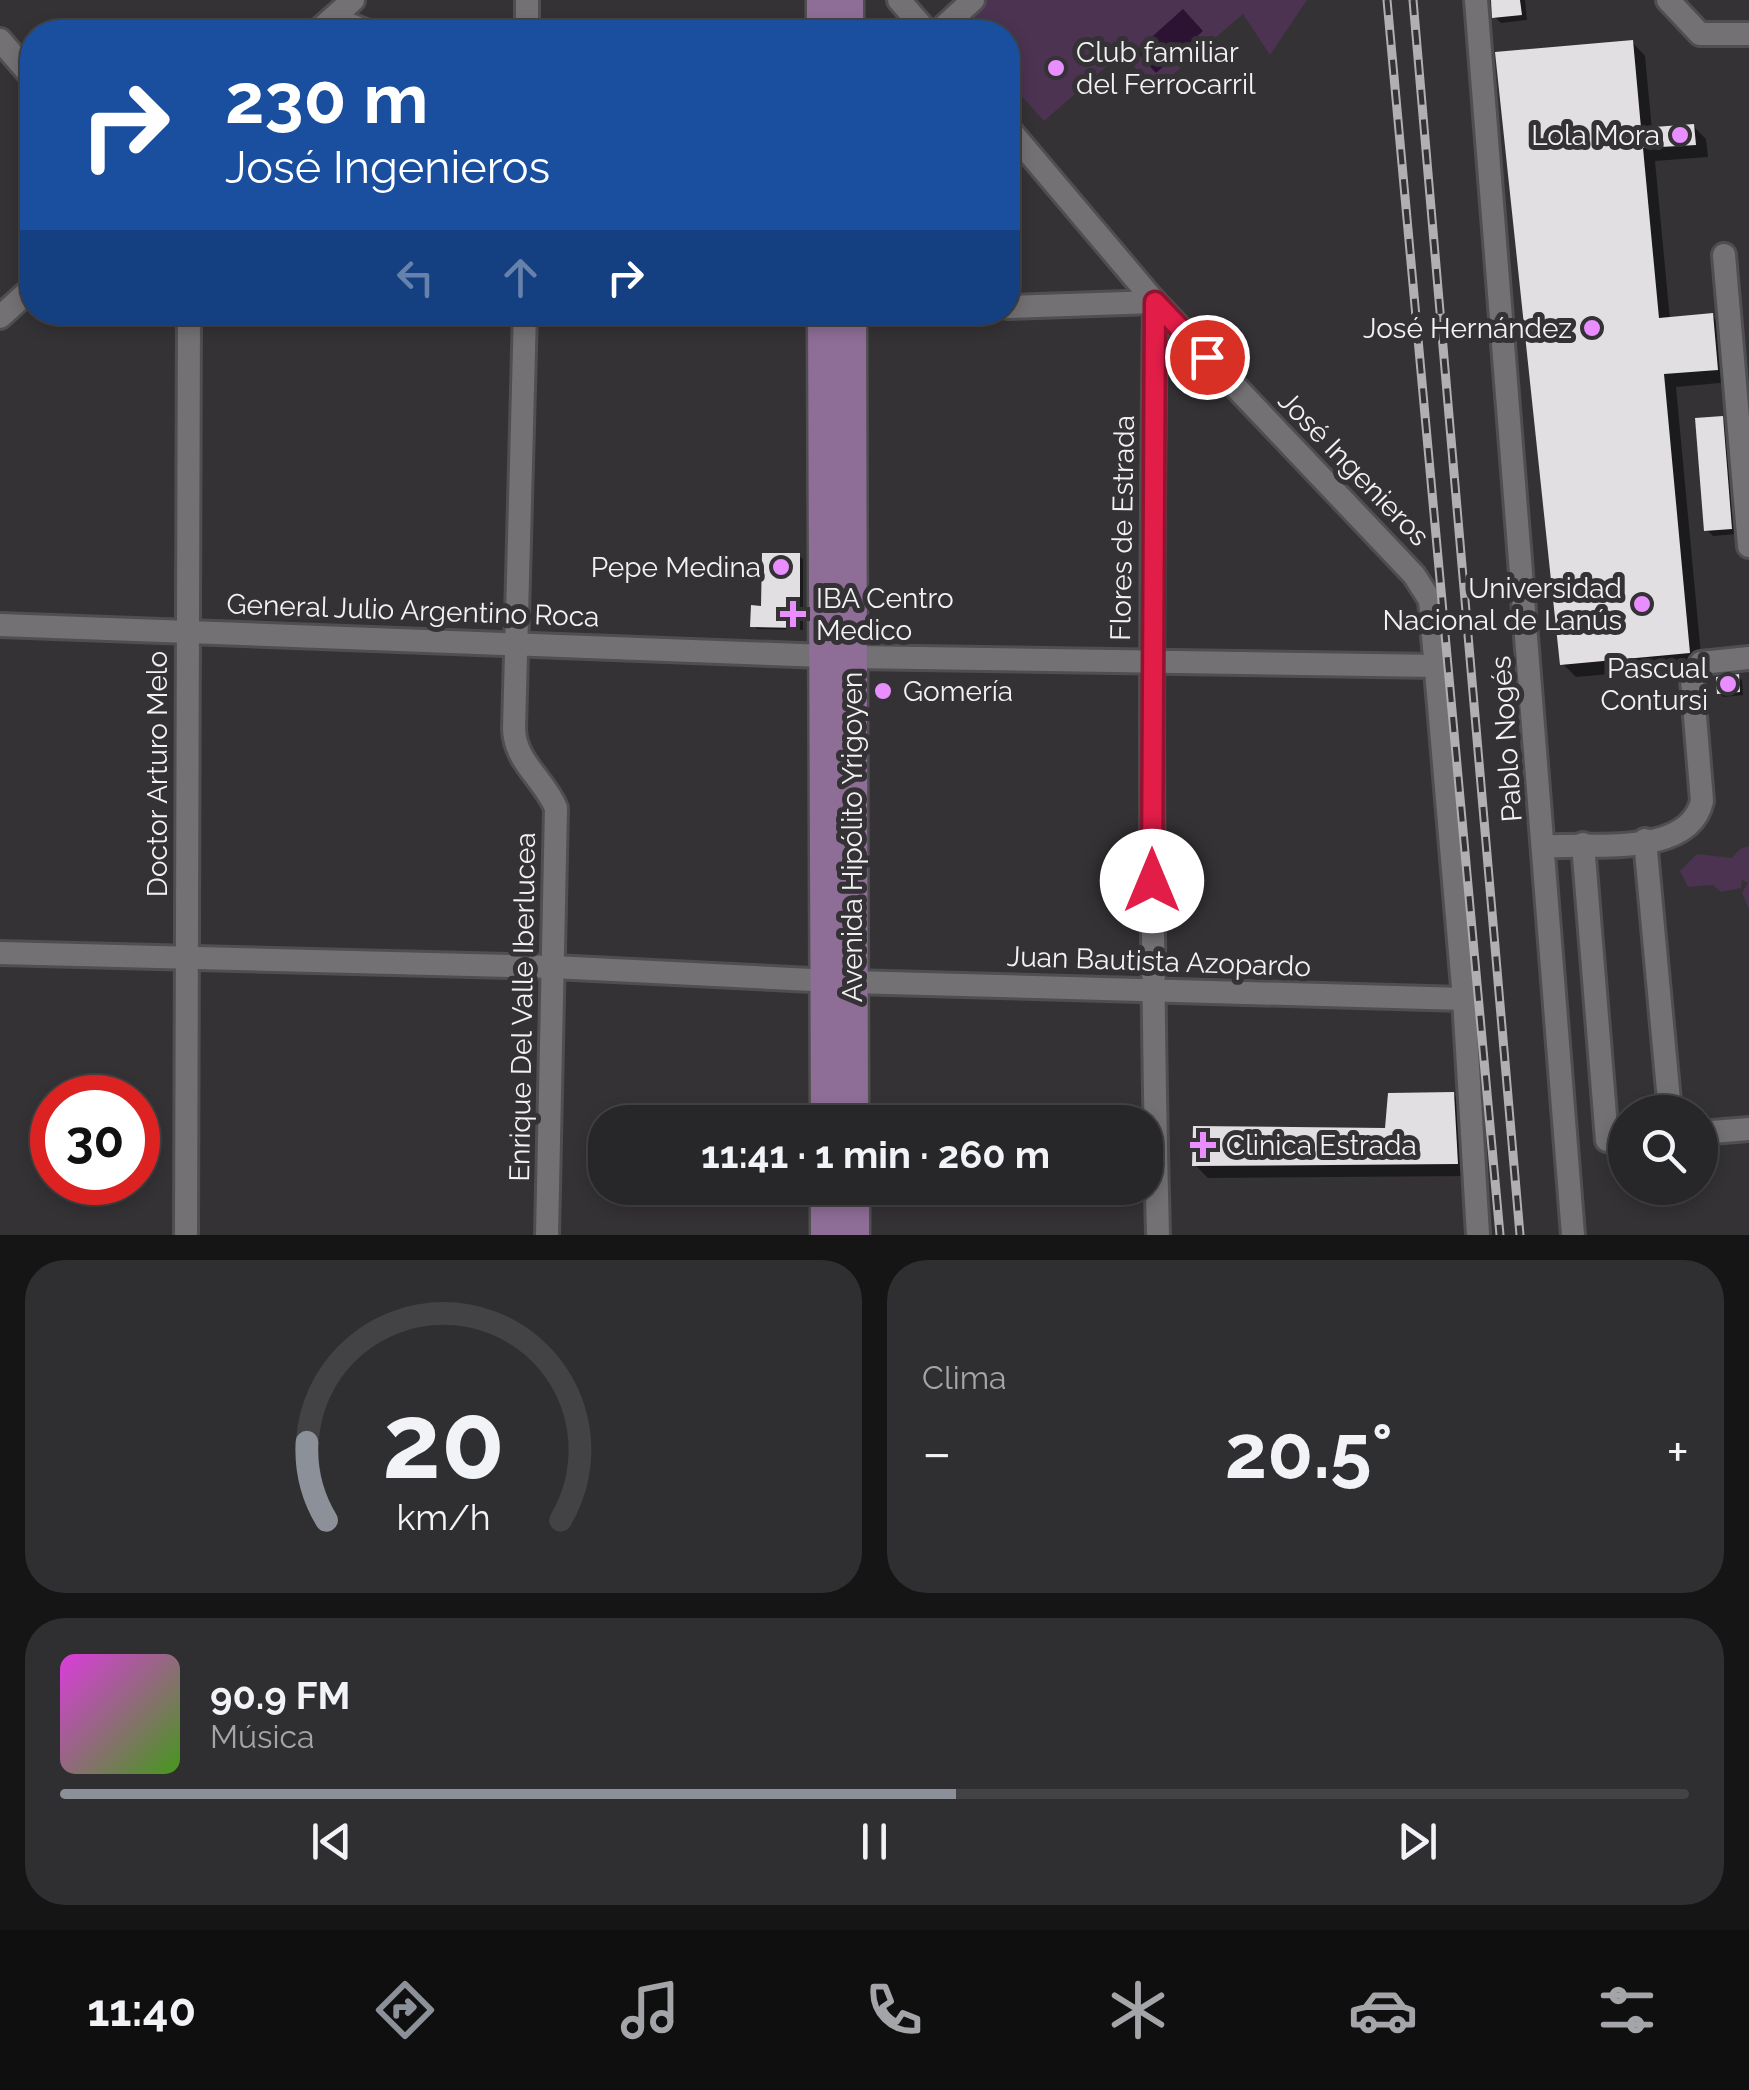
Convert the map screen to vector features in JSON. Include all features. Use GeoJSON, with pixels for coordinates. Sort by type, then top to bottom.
{"type":"FeatureCollection","features":[{"type":"Feature","properties":{"kind":"main road","name":"Avenida Hipólito Yrigoyen"},"geometry":{"type":"LineString","coordinates":[[824,325],[838,656],[839,981],[828,1105]]}},
{"type":"Feature","properties":{"kind":"main road","name":"Avenida Hipólito Yrigoyen"},"geometry":{"type":"LineString","coordinates":[[838,656],[851,325]]}},
{"type":"Feature","properties":{"kind":"main road","name":"Avenida Hipólito Yrigoyen"},"geometry":{"type":"LineString","coordinates":[[839,981],[851,1105]]}},
{"type":"Feature","properties":{"kind":"main road"},"geometry":{"type":"LineString","coordinates":[[826,1205],[826,1235]]}},
{"type":"Feature","properties":{"kind":"main road"},"geometry":{"type":"LineString","coordinates":[[854,1205],[854,1235]]}},
{"type":"Feature","properties":{"kind":"street"},"geometry":{"type":"LineString","coordinates":[[330,20],[352,0]]}},
{"type":"Feature","properties":{"kind":"street"},"geometry":{"type":"LineString","coordinates":[[899,0],[916,20]]}},
{"type":"Feature","properties":{"kind":"street"},"geometry":{"type":"LineString","coordinates":[[951,20],[973,0]]}},
{"type":"Feature","properties":{"kind":"street","name":"Pablo Nogés"},"geometry":{"type":"LineString","coordinates":[[1476,0],[1573,1235]]}},
{"type":"Feature","properties":{"kind":"street"},"geometry":{"type":"LineString","coordinates":[[1668,0],[1700,34],[1749,34]]}},
{"type":"Feature","properties":{"kind":"street"},"geometry":{"type":"LineString","coordinates":[[0,40],[20,63]]}},
{"type":"Feature","properties":{"kind":"street","name":"José Ingenieros"},"geometry":{"type":"LineString","coordinates":[[1020,142],[1155,302],[1425,588],[1430,600],[1437,666],[1478,1235]]}},
{"type":"Feature","properties":{"kind":"street"},"geometry":{"type":"LineString","coordinates":[[1724,255],[1749,546]]}},
{"type":"Feature","properties":{"kind":"street"},"geometry":{"type":"LineString","coordinates":[[1020,307],[1155,302]]}},
{"type":"Feature","properties":{"kind":"street","name":"Flores de Estrada"},"geometry":{"type":"LineString","coordinates":[[1155,302],[1150,661],[1158,1235]]}},
{"type":"Feature","properties":{"kind":"street","name":"Doctor Arturo Melo"},"geometry":{"type":"LineString","coordinates":[[186,1235],[189,325]]}},
{"type":"Feature","properties":{"kind":"street","name":"Enrique Del Valle Iberlucea"},"geometry":{"type":"LineString","coordinates":[[525,325],[514,743],[556,808],[548,1235]]}},
{"type":"Feature","properties":{"kind":"street","name":"General Julio Argentino Roca"},"geometry":{"type":"LineString","coordinates":[[0,625],[838,656],[1437,666]]}},
{"type":"Feature","properties":{"kind":"street"},"geometry":{"type":"LineString","coordinates":[[1543,847],[1583,844],[1610,833],[1645,840],[1671,836],[1689,826],[1702,801],[1692,680],[1695,669],[1701,662],[1749,658]]}},
{"type":"Feature","properties":{"kind":"street"},"geometry":{"type":"LineString","coordinates":[[1645,840],[1668,1095]]}},
{"type":"Feature","properties":{"kind":"street"},"geometry":{"type":"LineString","coordinates":[[1583,844],[1608,1140]]}},
{"type":"Feature","properties":{"kind":"street","name":"Juan Bautista Azopardo"},"geometry":{"type":"LineString","coordinates":[[0,953],[553,967],[839,981],[1464,999]]}},
{"type":"Feature","properties":{"kind":"street"},"geometry":{"type":"LineString","coordinates":[[1718,1132],[1749,1129]]}},
{"type":"Feature","properties":{"kind":"shaded area","name":"Club familiar del Ferrocarril"},"geometry":{"type":"Polygon","coordinates":[[[963,0],[1307,0],[1270,55],[1243,14],[1155,90],[1122,53],[1044,121],[1020,94],[1020,20],[953,20],[948,14],[963,0]]]}},
{"type":"Feature","properties":{"kind":"shaded area"},"geometry":{"type":"Polygon","coordinates":[[[1183,9],[1203,31],[1156,73],[1136,51],[1183,9]]]}},
{"type":"Feature","properties":{"kind":"shaded area"},"geometry":{"type":"Polygon","coordinates":[[[1749,846],[1749,909],[1742,893],[1748,883],[1742,880],[1741,888],[1721,892],[1713,885],[1688,887],[1680,871],[1697,854],[1732,858],[1749,846]]]}},
{"type":"Feature","properties":{"kind":"building"},"geometry":{"type":"Polygon","coordinates":[[[1491,0],[1520,0],[1522,15],[1492,18],[1491,0]]]}},
{"type":"Feature","properties":{"kind":"building","name":"José Hernández"},"geometry":{"type":"Polygon","coordinates":[[[1633,40],[1641,128],[1694,124],[1696,145],[1643,148],[1659,318],[1713,313],[1718,370],[1664,374],[1690,653],[1560,665],[1495,52],[1633,40]]]}},
{"type":"Feature","properties":{"kind":"building"},"geometry":{"type":"Polygon","coordinates":[[[1723,416],[1732,529],[1704,531],[1695,418],[1723,416]]]}},
{"type":"Feature","properties":{"kind":"building"},"geometry":{"type":"Polygon","coordinates":[[[762,553],[800,553],[800,628],[750,627],[751,605],[761,606],[762,553]]]}},
{"type":"Feature","properties":{"kind":"building","name":"Pascual Contursi"},"geometry":{"type":"Polygon","coordinates":[[[1739,674],[1740,692],[1717,694],[1716,677],[1739,674]]]}},
{"type":"Feature","properties":{"kind":"building"},"geometry":{"type":"Polygon","coordinates":[[[1454,1092],[1458,1164],[1192,1166],[1193,1126],[1385,1128],[1388,1093],[1454,1092]]]}},
{"type":"Feature","properties":{"kind":"railway"},"geometry":{"type":"LineString","coordinates":[[1387,0],[1500,1235]]}},
{"type":"Feature","properties":{"kind":"railway"},"geometry":{"type":"LineString","coordinates":[[1413,0],[1520,1235]]}},
{"type":"Feature","properties":{"kind":"place","name":"Club familiar del Ferrocarril"},"geometry":{"type":"Point","coordinates":[1056,68]}},
{"type":"Feature","properties":{"kind":"place","name":"Lola Mora"},"geometry":{"type":"Point","coordinates":[1680,135]}},
{"type":"Feature","properties":{"kind":"place","name":"José Hernández"},"geometry":{"type":"Point","coordinates":[1592,328]}},
{"type":"Feature","properties":{"kind":"place","name":"Pepe Medina"},"geometry":{"type":"Point","coordinates":[781,567]}},
{"type":"Feature","properties":{"kind":"place","name":"Universidad Nacional de Lanús"},"geometry":{"type":"Point","coordinates":[1642,604]}},
{"type":"Feature","properties":{"kind":"place","name":"IBA Centro Medico"},"geometry":{"type":"Point","coordinates":[793,614]}},
{"type":"Feature","properties":{"kind":"place","name":"Pascual Contursi"},"geometry":{"type":"Point","coordinates":[1728,684]}},
{"type":"Feature","properties":{"kind":"place","name":"Gomería"},"geometry":{"type":"Point","coordinates":[883,691]}},
{"type":"Feature","properties":{"kind":"place","name":"Clinica Estrada"},"geometry":{"type":"Point","coordinates":[1203,1145]}},
{"type":"Feature","properties":{"kind":"route"},"geometry":{"type":"LineString","coordinates":[[1152,881],[1150,661],[1155,302],[1207,357]]}}]}
